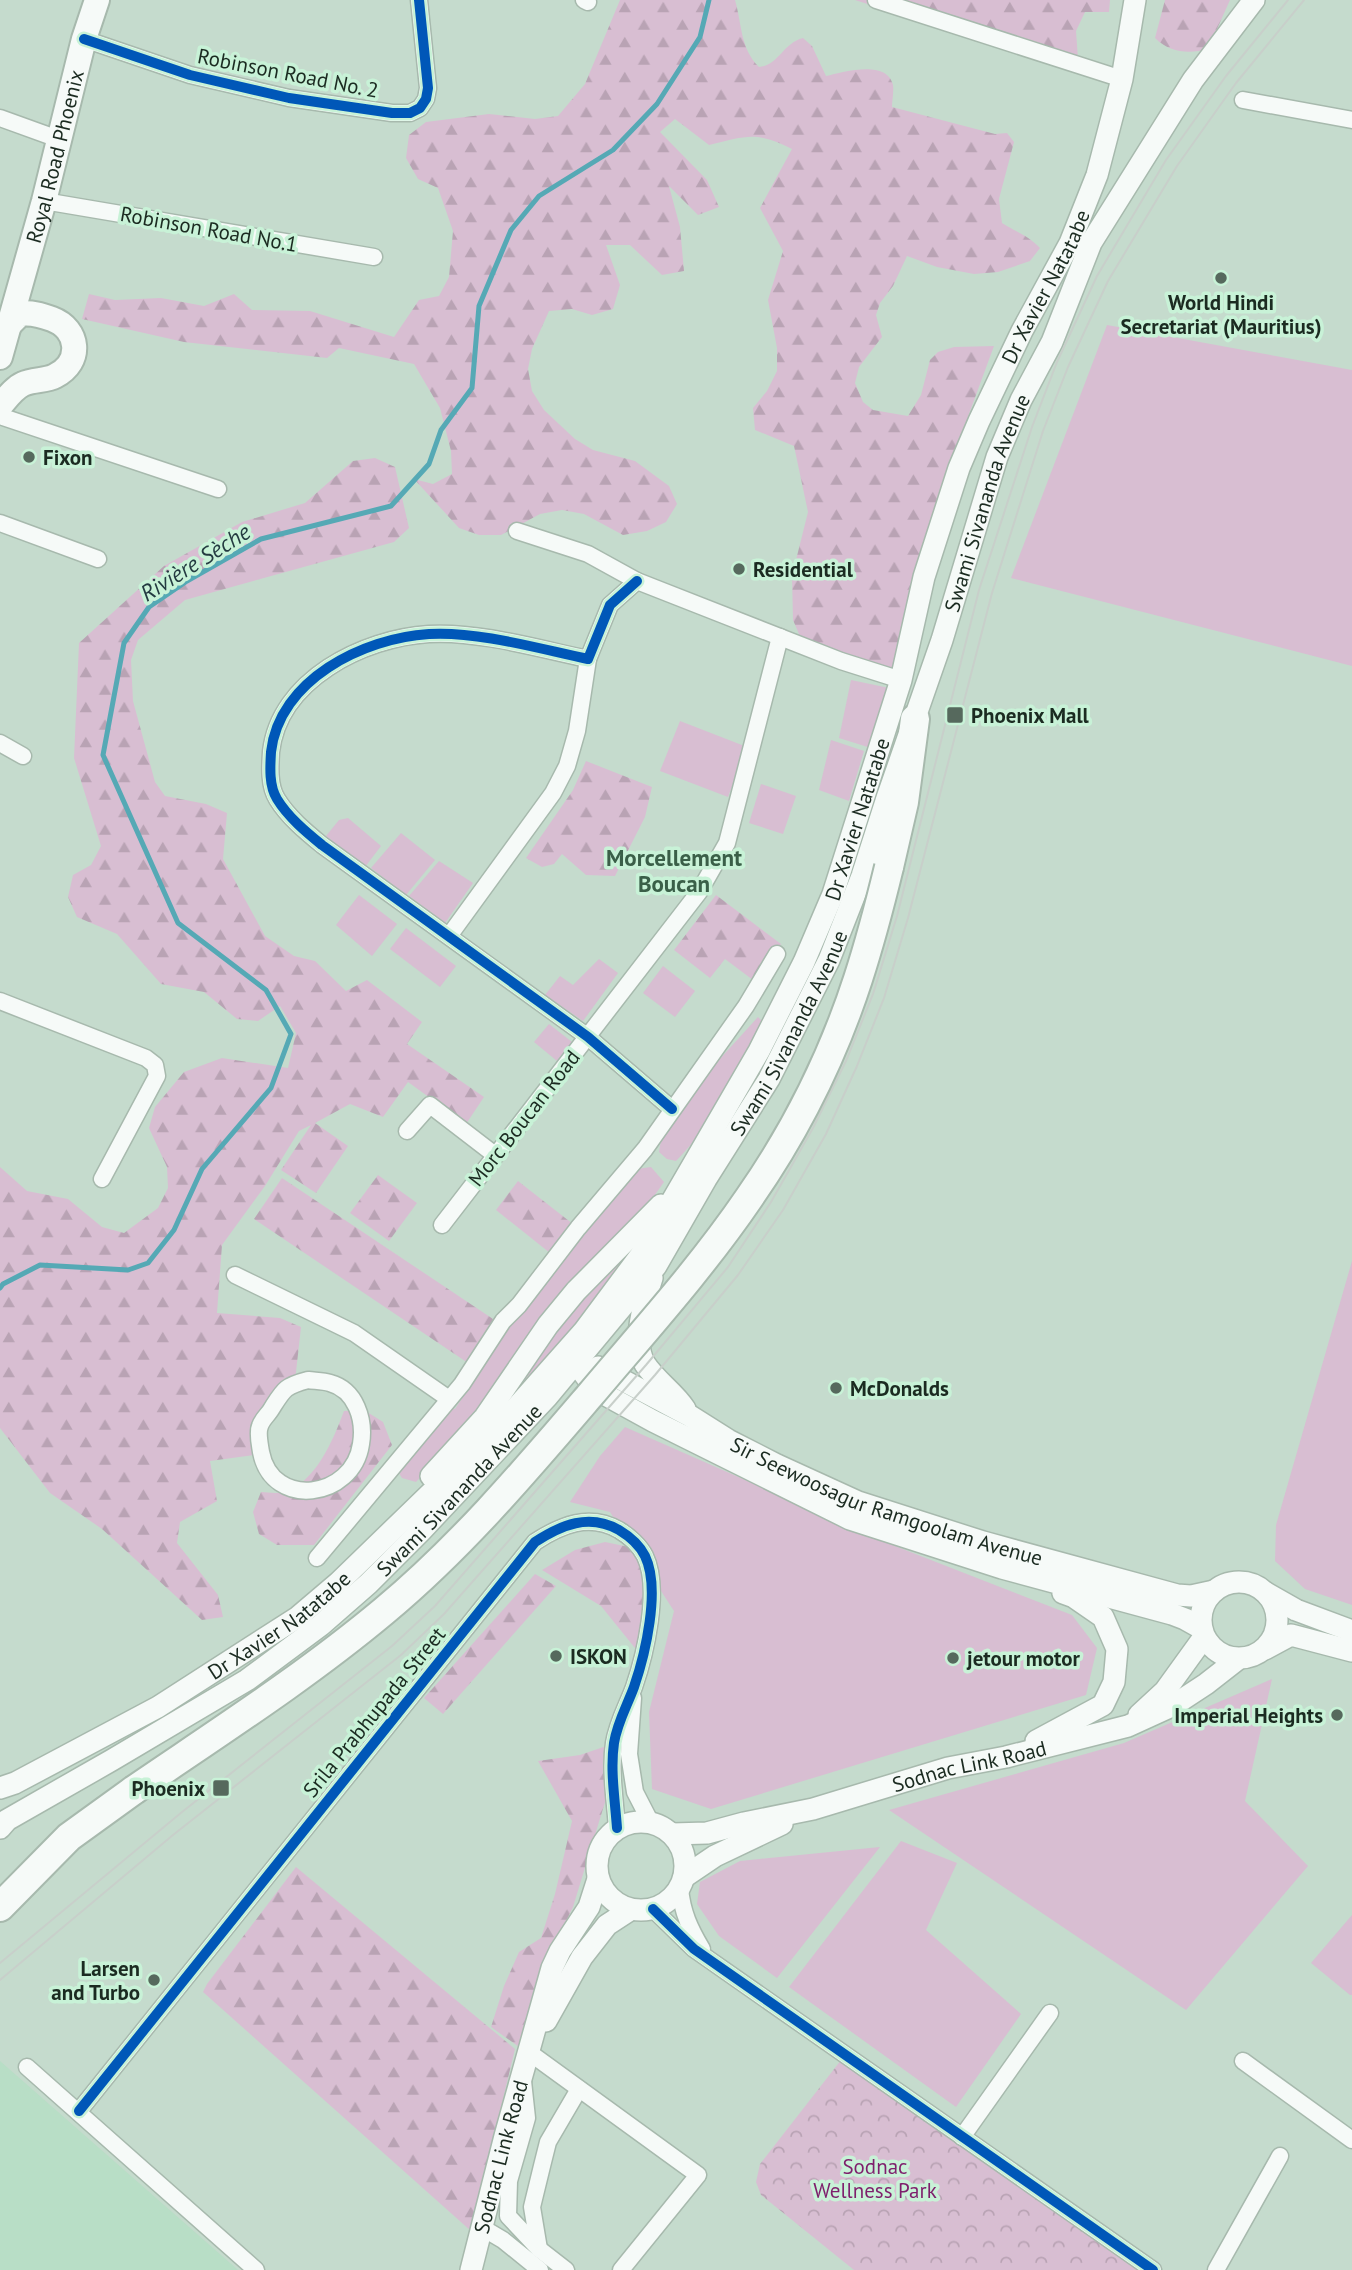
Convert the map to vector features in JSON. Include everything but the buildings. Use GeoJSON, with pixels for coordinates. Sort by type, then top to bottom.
{"type":"FeatureCollection","features":[{"type":"Feature","properties":{"kind":"highway"},"geometry":{"type":"LineString","coordinates":[[0,1908],[69,1838],[318,1662],[387,1609],[501,1498],[707,1255],[776,1156],[816,1082],[838,1034],[858,980],[889,867],[904,802],[915,719]]}},
{"type":"Feature","properties":{"kind":"main road","name":"Royal Road Phoenix"},"geometry":{"type":"LineString","coordinates":[[0,356],[61,140],[84,39],[97,0]]}},
{"type":"Feature","properties":{"kind":"main road","name":"Dr Xavier Natatabe"},"geometry":{"type":"LineString","coordinates":[[0,1788],[15,1783],[158,1707],[298,1617],[338,1584],[499,1427],[551,1370],[640,1256],[759,1051],[804,962],[832,894],[901,680],[924,577],[959,468],[1022,331],[1070,243],[1097,175],[1122,79],[1135,0]]}},
{"type":"Feature","properties":{"kind":"main road","name":"Swami Sivananda Avenue"},"geometry":{"type":"LineString","coordinates":[[0,1828],[7,1819],[247,1680],[321,1625],[368,1584],[517,1430],[656,1266],[706,1179],[769,1079],[828,960],[862,876],[942,640],[997,457],[1021,400],[1052,342],[1091,243],[1193,80],[1254,0]]}},
{"type":"Feature","properties":{"kind":"main road"},"geometry":{"type":"LineString","coordinates":[[24,274],[30,297],[39,314]]}},
{"type":"Feature","properties":{"kind":"main road"},"geometry":{"type":"LineString","coordinates":[[0,406],[10,393],[23,384],[55,376],[67,366],[76,344],[59,322],[39,314],[20,314],[8,326]]}},
{"type":"Feature","properties":{"kind":"main road"},"geometry":{"type":"LineString","coordinates":[[338,1584],[485,1417],[548,1325],[576,1291],[679,1188]]}},
{"type":"Feature","properties":{"kind":"main road"},"geometry":{"type":"LineString","coordinates":[[656,1266],[640,1317],[641,1356],[646,1365],[676,1395],[690,1416]]}},
{"type":"Feature","properties":{"kind":"main road"},"geometry":{"type":"LineString","coordinates":[[583,1331],[578,1343],[577,1361],[590,1382],[603,1393],[653,1422]]}},
{"type":"Feature","properties":{"kind":"main road"},"geometry":{"type":"LineString","coordinates":[[551,1370],[577,1361]]}},
{"type":"Feature","properties":{"kind":"main road","name":"Sir Seewoosagur Ramgoolam Avenue"},"geometry":{"type":"LineString","coordinates":[[577,1361],[604,1369],[728,1440],[858,1502],[995,1545],[1177,1595],[1191,1596],[1214,1591]]}},
{"type":"Feature","properties":{"kind":"main road"},"geometry":{"type":"LineString","coordinates":[[517,1430],[555,1407],[571,1404],[590,1404],[620,1416],[653,1422]]}},
{"type":"Feature","properties":{"kind":"main road","name":"Sir Seewoosagur Ramgoolam Avenue"},"geometry":{"type":"LineString","coordinates":[[653,1422],[850,1520],[1002,1568],[1172,1614],[1185,1619],[1203,1633]]}},
{"type":"Feature","properties":{"kind":"main road"},"geometry":{"type":"LineString","coordinates":[[1002,1568],[1074,1597],[1103,1617],[1117,1649],[1114,1682],[1103,1705],[1006,1757]]}},
{"type":"Feature","properties":{"kind":"main road"},"geometry":{"type":"LineString","coordinates":[[1352,1631],[1296,1609],[1256,1586],[1236,1582],[1214,1591],[1202,1608],[1203,1633],[1213,1648],[1224,1656],[1238,1659],[1252,1657],[1291,1635],[1352,1651]]}},
{"type":"Feature","properties":{"kind":"main road"},"geometry":{"type":"LineString","coordinates":[[1264,1592],[1277,1614],[1272,1639],[1264,1649]]}},
{"type":"Feature","properties":{"kind":"main road","name":"Sodnac Link Road"},"geometry":{"type":"LineString","coordinates":[[1128,1726],[1165,1691],[1203,1633]]}},
{"type":"Feature","properties":{"kind":"main road","name":"Sodnac Link Road"},"geometry":{"type":"LineString","coordinates":[[671,1834],[706,1833],[813,1810],[948,1768],[1006,1757],[1128,1726],[1174,1705],[1238,1659]]}},
{"type":"Feature","properties":{"kind":"main road","name":"Sodnac Link Road"},"geometry":{"type":"LineString","coordinates":[[682,1883],[715,1856],[813,1810]]}},
{"type":"Feature","properties":{"kind":"main road"},"geometry":{"type":"LineString","coordinates":[[640,1822],[662,1827],[671,1834],[684,1854],[682,1883],[664,1905],[642,1911],[630,1910],[619,1906],[603,1890],[598,1879],[597,1856],[608,1835],[617,1828],[640,1822]]}},
{"type":"Feature","properties":{"kind":"main road","name":"Sodnac Link Road"},"geometry":{"type":"LineString","coordinates":[[471,2270],[552,1968],[589,1907],[598,1879]]}},
{"type":"Feature","properties":{"kind":"main road","name":"Sodnac Link Road"},"geometry":{"type":"LineString","coordinates":[[531,2049],[582,1957],[607,1925],[630,1910]]}},
{"type":"Feature","properties":{"kind":"street","name":"Robinson Road No. 2"},"geometry":{"type":"LineString","coordinates":[[84,39],[190,75],[276,95],[392,113],[410,113],[420,108],[426,99],[428,88],[419,0]]}},
{"type":"Feature","properties":{"kind":"street"},"geometry":{"type":"LineString","coordinates":[[876,0],[1122,79]]}},
{"type":"Feature","properties":{"kind":"street"},"geometry":{"type":"LineString","coordinates":[[1243,100],[1352,120]]}},
{"type":"Feature","properties":{"kind":"street"},"geometry":{"type":"LineString","coordinates":[[0,118],[61,140]]}},
{"type":"Feature","properties":{"kind":"street","name":"Robinson Road No.1"},"geometry":{"type":"LineString","coordinates":[[44,201],[374,257]]}},
{"type":"Feature","properties":{"kind":"street"},"geometry":{"type":"LineString","coordinates":[[0,416],[218,489]]}},
{"type":"Feature","properties":{"kind":"street"},"geometry":{"type":"LineString","coordinates":[[0,523],[98,559]]}},
{"type":"Feature","properties":{"kind":"street"},"geometry":{"type":"LineString","coordinates":[[517,531],[588,554],[637,581],[841,661],[901,680]]}},
{"type":"Feature","properties":{"kind":"street"},"geometry":{"type":"LineString","coordinates":[[449,936],[553,793],[567,766],[577,731],[588,659],[610,604],[637,581]]}},
{"type":"Feature","properties":{"kind":"street"},"geometry":{"type":"LineString","coordinates":[[588,659],[477,637],[429,634],[378,643],[326,667],[301,690],[278,723],[272,741],[269,772],[276,798],[299,825],[322,845],[587,1037],[673,1109]]}},
{"type":"Feature","properties":{"kind":"street","name":"Morc Boucan Road"},"geometry":{"type":"LineString","coordinates":[[442,1225],[699,892],[727,843],[780,637]]}},
{"type":"Feature","properties":{"kind":"street"},"geometry":{"type":"LineString","coordinates":[[0,743],[23,756]]}},
{"type":"Feature","properties":{"kind":"street"},"geometry":{"type":"LineString","coordinates":[[317,1558],[449,1399],[474,1367],[503,1321],[519,1305],[578,1228],[645,1149],[746,1006],[777,954]]}},
{"type":"Feature","properties":{"kind":"street"},"geometry":{"type":"LineString","coordinates":[[0,1001],[146,1058],[155,1065],[157,1076],[102,1179]]}},
{"type":"Feature","properties":{"kind":"street"},"geometry":{"type":"LineString","coordinates":[[407,1131],[429,1105],[495,1155]]}},
{"type":"Feature","properties":{"kind":"street"},"geometry":{"type":"LineString","coordinates":[[235,1275],[354,1333],[449,1399]]}},
{"type":"Feature","properties":{"kind":"street"},"geometry":{"type":"LineString","coordinates":[[308,1380],[334,1384],[350,1395],[361,1417],[363,1433],[360,1452],[353,1466],[342,1478],[324,1489],[308,1493],[288,1487],[269,1475],[259,1443],[259,1426],[279,1394],[294,1384],[308,1380]]}},
{"type":"Feature","properties":{"kind":"street"},"geometry":{"type":"LineString","coordinates":[[353,1466],[380,1480]]}},
{"type":"Feature","properties":{"kind":"street","name":"Srila Prabhupada Street"},"geometry":{"type":"LineString","coordinates":[[79,2111],[526,1552],[535,1542],[555,1529],[574,1522],[613,1527],[629,1536],[645,1556],[652,1598],[646,1644],[634,1688]]}},
{"type":"Feature","properties":{"kind":"street"},"geometry":{"type":"LineString","coordinates":[[634,1688],[629,1754],[635,1792],[651,1823]]}},
{"type":"Feature","properties":{"kind":"street"},"geometry":{"type":"LineString","coordinates":[[617,1828],[613,1786],[614,1743],[621,1714],[634,1688]]}},
{"type":"Feature","properties":{"kind":"street"},"geometry":{"type":"LineString","coordinates":[[682,1883],[682,1910],[709,1960]]}},
{"type":"Feature","properties":{"kind":"street"},"geometry":{"type":"LineString","coordinates":[[653,1909],[676,1933],[709,1960],[1153,2270]]}},
{"type":"Feature","properties":{"kind":"street"},"geometry":{"type":"LineString","coordinates":[[962,2137],[1050,2013]]}},
{"type":"Feature","properties":{"kind":"street"},"geometry":{"type":"LineString","coordinates":[[531,2049],[579,2089],[698,2175],[621,2270]]}},
{"type":"Feature","properties":{"kind":"street"},"geometry":{"type":"LineString","coordinates":[[1243,2061],[1352,2140]]}},
{"type":"Feature","properties":{"kind":"street"},"geometry":{"type":"LineString","coordinates":[[27,2067],[256,2270]]}},
{"type":"Feature","properties":{"kind":"street"},"geometry":{"type":"LineString","coordinates":[[523,2075],[527,2118],[509,2181],[508,2216],[539,2249],[566,2270]]}},
{"type":"Feature","properties":{"kind":"street"},"geometry":{"type":"LineString","coordinates":[[539,2249],[532,2207],[548,2142],[579,2089]]}},
{"type":"Feature","properties":{"kind":"street"},"geometry":{"type":"LineString","coordinates":[[1216,2270],[1280,2156]]}},
{"type":"Feature","properties":{"kind":"street"},"geometry":{"type":"LineString","coordinates":[[481,2227],[516,2225]]}},
{"type":"Feature","properties":{"kind":"street"},"geometry":{"type":"LineString","coordinates":[[481,2227],[503,2240],[540,2270]]}},
{"type":"Feature","properties":{"kind":"shaded area"},"geometry":{"type":"Polygon","coordinates":[[[0,2061],[238,2270],[0,2270],[0,2061]]]}},
{"type":"Feature","properties":{"kind":"green space"},"geometry":{"type":"Polygon","coordinates":[[[620,0],[735,0],[745,44],[759,67],[772,62],[790,44],[803,38],[812,46],[826,76],[864,69],[882,72],[889,77],[893,85],[892,107],[995,134],[1007,133],[1014,142],[999,199],[1002,223],[1040,248],[1030,261],[998,272],[974,274],[937,267],[907,256],[876,315],[882,337],[859,367],[855,383],[863,402],[873,410],[908,416],[921,395],[930,360],[938,352],[954,347],[994,346],[938,498],[898,675],[802,641],[793,620],[792,576],[808,512],[794,446],[755,430],[753,408],[767,391],[777,371],[777,348],[768,300],[783,251],[760,208],[792,149],[779,143],[751,137],[709,145],[675,119],[660,132],[707,180],[719,207],[698,215],[669,186],[680,227],[684,271],[662,275],[630,245],[606,245],[620,285],[613,309],[592,315],[572,309],[549,311],[532,349],[528,369],[532,391],[544,410],[575,439],[593,450],[635,461],[669,486],[677,504],[666,522],[647,531],[623,535],[584,514],[562,510],[540,514],[501,535],[479,535],[459,528],[414,479],[433,484],[452,474],[451,451],[440,408],[414,364],[339,348],[327,358],[184,342],[82,319],[89,294],[115,300],[161,298],[204,306],[234,294],[252,310],[310,311],[394,337],[419,300],[439,296],[449,277],[453,231],[438,188],[418,179],[406,158],[409,135],[426,122],[489,114],[535,119],[558,116],[585,84],[620,0]]]}},
{"type":"Feature","properties":{"kind":"green space"},"geometry":{"type":"Polygon","coordinates":[[[855,0],[1110,0],[1109,12],[1085,12],[1076,31],[1079,73],[855,0]]]}},
{"type":"Feature","properties":{"kind":"green space"},"geometry":{"type":"Polygon","coordinates":[[[1165,0],[1230,0],[1208,49],[1180,51],[1167,47],[1155,38],[1165,0]]]}},
{"type":"Feature","properties":{"kind":"green space"},"geometry":{"type":"Polygon","coordinates":[[[1107,325],[1352,370],[1352,666],[1011,578],[1107,325]]]}},
{"type":"Feature","properties":{"kind":"green space"},"geometry":{"type":"Polygon","coordinates":[[[375,458],[395,467],[409,528],[394,542],[185,600],[138,640],[131,660],[133,701],[155,782],[165,796],[206,804],[227,813],[223,859],[265,936],[294,956],[315,961],[346,991],[367,980],[422,1022],[407,1044],[484,1097],[466,1124],[408,1082],[383,1117],[350,1104],[315,1123],[348,1146],[316,1193],[281,1170],[311,1125],[299,1131],[265,1186],[222,1245],[217,1313],[280,1318],[301,1327],[294,1390],[282,1408],[263,1417],[267,1439],[254,1455],[210,1461],[217,1501],[180,1522],[177,1543],[218,1595],[223,1617],[202,1620],[102,1529],[50,1493],[0,1428],[0,1167],[27,1191],[68,1199],[102,1227],[124,1233],[158,1208],[168,1188],[167,1167],[149,1128],[155,1107],[184,1072],[222,1058],[288,1068],[296,1033],[280,1006],[258,1021],[237,1019],[204,992],[161,984],[117,934],[77,917],[68,897],[73,875],[91,865],[101,846],[74,758],[79,643],[164,566],[242,522],[305,503],[353,461],[375,458]]]}},
{"type":"Feature","properties":{"kind":"green space"},"geometry":{"type":"Polygon","coordinates":[[[851,680],[894,689],[874,749],[839,738],[851,680]]]}},
{"type":"Feature","properties":{"kind":"green space"},"geometry":{"type":"Polygon","coordinates":[[[680,721],[747,747],[728,797],[660,771],[680,721]]]}},
{"type":"Feature","properties":{"kind":"green space"},"geometry":{"type":"Polygon","coordinates":[[[831,740],[864,751],[849,801],[819,790],[831,740]]]}},
{"type":"Feature","properties":{"kind":"green space"},"geometry":{"type":"Polygon","coordinates":[[[586,761],[652,787],[645,817],[615,876],[586,875],[562,854],[554,864],[542,867],[526,858],[573,790],[586,761]]]}},
{"type":"Feature","properties":{"kind":"green space"},"geometry":{"type":"Polygon","coordinates":[[[761,784],[796,796],[783,834],[749,823],[761,784]]]}},
{"type":"Feature","properties":{"kind":"green space"},"geometry":{"type":"Polygon","coordinates":[[[348,818],[381,846],[365,867],[326,836],[339,820],[348,818]]]}},
{"type":"Feature","properties":{"kind":"green space"},"geometry":{"type":"Polygon","coordinates":[[[401,833],[435,860],[406,895],[371,868],[401,833]]]}},
{"type":"Feature","properties":{"kind":"green space"},"geometry":{"type":"Polygon","coordinates":[[[439,861],[473,883],[445,923],[409,896],[439,861]]]}},
{"type":"Feature","properties":{"kind":"green space"},"geometry":{"type":"Polygon","coordinates":[[[359,895],[397,924],[372,956],[336,925],[359,895]]]}},
{"type":"Feature","properties":{"kind":"green space"},"geometry":{"type":"Polygon","coordinates":[[[716,895],[781,944],[753,980],[725,959],[710,978],[674,950],[716,895]]]}},
{"type":"Feature","properties":{"kind":"green space"},"geometry":{"type":"Polygon","coordinates":[[[406,928],[456,966],[440,987],[390,949],[406,928]]]}},
{"type":"Feature","properties":{"kind":"green space"},"geometry":{"type":"Polygon","coordinates":[[[599,959],[618,973],[583,1021],[545,995],[560,976],[573,985],[599,959]]]}},
{"type":"Feature","properties":{"kind":"green space"},"geometry":{"type":"Polygon","coordinates":[[[663,966],[695,991],[675,1017],[643,993],[663,966]]]}},
{"type":"Feature","properties":{"kind":"green space"},"geometry":{"type":"Polygon","coordinates":[[[758,1017],[763,1022],[714,1113],[676,1161],[667,1159],[659,1152],[661,1140],[708,1072],[758,1017]]]}},
{"type":"Feature","properties":{"kind":"green space"},"geometry":{"type":"Polygon","coordinates":[[[549,1024],[572,1042],[557,1061],[534,1042],[549,1024]]]}},
{"type":"Feature","properties":{"kind":"green space"},"geometry":{"type":"Polygon","coordinates":[[[651,1167],[664,1182],[647,1206],[472,1419],[416,1482],[402,1478],[395,1467],[445,1403],[455,1409],[514,1319],[637,1169],[651,1167]]]}},
{"type":"Feature","properties":{"kind":"green space"},"geometry":{"type":"Polygon","coordinates":[[[378,1175],[417,1203],[389,1241],[350,1213],[378,1175]]]}},
{"type":"Feature","properties":{"kind":"green space"},"geometry":{"type":"Polygon","coordinates":[[[282,1178],[499,1323],[471,1365],[254,1219],[282,1178]]]}},
{"type":"Feature","properties":{"kind":"green space"},"geometry":{"type":"Polygon","coordinates":[[[518,1181],[578,1228],[555,1257],[496,1210],[518,1181]]]}},
{"type":"Feature","properties":{"kind":"green space"},"geometry":{"type":"Polygon","coordinates":[[[659,1212],[580,1322],[484,1431],[533,1352],[659,1212]]]}},
{"type":"Feature","properties":{"kind":"green space"},"geometry":{"type":"Polygon","coordinates":[[[1352,1261],[1352,1605],[1305,1589],[1275,1561],[1276,1525],[1352,1261]]]}},
{"type":"Feature","properties":{"kind":"green space"},"geometry":{"type":"Polygon","coordinates":[[[364,1410],[383,1422],[392,1445],[314,1545],[277,1545],[259,1534],[253,1512],[261,1492],[283,1492],[305,1480],[322,1459],[344,1411],[364,1410]]]}},
{"type":"Feature","properties":{"kind":"green space"},"geometry":{"type":"Polygon","coordinates":[[[625,1427],[895,1546],[1072,1615],[1097,1648],[1086,1695],[711,1809],[652,1789],[649,1712],[674,1611],[610,1512],[570,1502],[600,1456],[625,1427]]]}},
{"type":"Feature","properties":{"kind":"green space"},"geometry":{"type":"Polygon","coordinates":[[[605,1542],[634,1548],[648,1583],[639,1653],[601,1606],[542,1570],[575,1550],[605,1542]]]}},
{"type":"Feature","properties":{"kind":"green space"},"geometry":{"type":"Polygon","coordinates":[[[535,1574],[556,1586],[443,1714],[424,1698],[535,1574]]]}},
{"type":"Feature","properties":{"kind":"green space"},"geometry":{"type":"Polygon","coordinates":[[[1272,1679],[1245,1801],[1308,1866],[1186,2010],[889,1810],[1124,1743],[1272,1679]]]}},
{"type":"Feature","properties":{"kind":"green space"},"geometry":{"type":"Polygon","coordinates":[[[624,1740],[573,1907],[548,1958],[522,2049],[491,2027],[504,1986],[519,1952],[541,1938],[555,1894],[572,1821],[538,1761],[580,1755],[624,1740]]]}},
{"type":"Feature","properties":{"kind":"green space"},"geometry":{"type":"Polygon","coordinates":[[[901,1841],[957,1863],[926,1930],[1021,2014],[956,2107],[789,1987],[901,1841]]]}},
{"type":"Feature","properties":{"kind":"green space"},"geometry":{"type":"Polygon","coordinates":[[[880,1847],[777,1978],[719,1936],[697,1904],[700,1882],[740,1861],[880,1847]]]}},
{"type":"Feature","properties":{"kind":"green space"},"geometry":{"type":"Polygon","coordinates":[[[296,1867],[515,2049],[471,2231],[203,1992],[296,1867]]]}},
{"type":"Feature","properties":{"kind":"green space"},"geometry":{"type":"Polygon","coordinates":[[[1352,1915],[1352,1995],[1350,1995],[1311,1963],[1352,1915]]]}},
{"type":"Feature","properties":{"kind":"green space","name":"Sodnac Wellness Park"},"geometry":{"type":"Polygon","coordinates":[[[845,2055],[1153,2270],[854,2270],[761,2195],[756,2182],[760,2164],[845,2055]]]}},
{"type":"Feature","properties":{"kind":"waterway","name":"Rivière Sèche"},"geometry":{"type":"LineString","coordinates":[[0,1288],[40,1265],[128,1270],[148,1263],[174,1230],[202,1169],[271,1088],[291,1034],[266,990],[178,923],[103,755],[124,643],[149,607],[187,581],[261,539],[391,506],[429,464],[441,430],[472,388],[479,306],[511,230],[539,196],[613,150],[657,104],[700,37],[709,0]]}},
{"type":"Feature","properties":{"kind":"tram line"},"geometry":{"type":"LineString","coordinates":[[0,1963],[182,1812],[392,1646],[435,1606],[728,1267],[771,1202],[813,1128],[846,1061],[873,994],[897,916],[979,590],[1032,427],[1057,362],[1097,276],[1166,160],[1226,76],[1288,0]]}},
{"type":"Feature","properties":{"kind":"tram line"},"geometry":{"type":"LineString","coordinates":[[0,1980],[173,1835],[401,1655],[444,1614],[655,1375],[738,1275],[783,1210],[826,1134],[884,998],[908,918],[992,593],[1043,431],[1068,367],[1108,281],[1177,166],[1236,83],[1304,0]]}},
{"type":"Feature","properties":{"kind":"cycle path"},"geometry":{"type":"LineString","coordinates":[[84,39],[190,75],[289,98],[392,113],[410,113],[420,108],[426,99],[428,88],[419,0]]}},
{"type":"Feature","properties":{"kind":"cycle path"},"geometry":{"type":"LineString","coordinates":[[637,581],[610,605],[588,659],[509,642],[448,634],[404,637],[352,654],[307,684],[290,704],[277,726],[271,752],[271,777],[274,794],[281,806],[316,840],[588,1037],[672,1109]]}},
{"type":"Feature","properties":{"kind":"cycle path"},"geometry":{"type":"LineString","coordinates":[[79,2111],[535,1542],[576,1523],[597,1522],[627,1535],[645,1556],[650,1570],[650,1622],[643,1658],[614,1743],[617,1828]]}},
{"type":"Feature","properties":{"kind":"cycle path"},"geometry":{"type":"LineString","coordinates":[[653,1909],[694,1949],[1153,2270]]}},
{"type":"Feature","properties":{"kind":"place","name":"World Hindi Secretariat (Mauritius)"},"geometry":{"type":"Point","coordinates":[1221,278]}},
{"type":"Feature","properties":{"kind":"place","name":"Fixon"},"geometry":{"type":"Point","coordinates":[29,457]}},
{"type":"Feature","properties":{"kind":"place","name":"Residential"},"geometry":{"type":"Point","coordinates":[739,569]}},
{"type":"Feature","properties":{"kind":"place","name":"Phoenix Mall"},"geometry":{"type":"Point","coordinates":[955,715]}},
{"type":"Feature","properties":{"kind":"place","name":"McDonalds"},"geometry":{"type":"Point","coordinates":[836,1388]}},
{"type":"Feature","properties":{"kind":"place","name":"ISKON"},"geometry":{"type":"Point","coordinates":[556,1656]}},
{"type":"Feature","properties":{"kind":"place","name":"jetour motor"},"geometry":{"type":"Point","coordinates":[953,1658]}},
{"type":"Feature","properties":{"kind":"place","name":"Imperial Heights"},"geometry":{"type":"Point","coordinates":[1337,1715]}},
{"type":"Feature","properties":{"kind":"place","name":"Phoenix"},"geometry":{"type":"Point","coordinates":[221,1788]}},
{"type":"Feature","properties":{"kind":"place","name":"Larsen and Turbo"},"geometry":{"type":"Point","coordinates":[154,1980]}},
{"type":"Feature","properties":{"kind":"district","name":"Morcellement Boucan"},"geometry":{"type":"Point","coordinates":[674,870]}}]}
